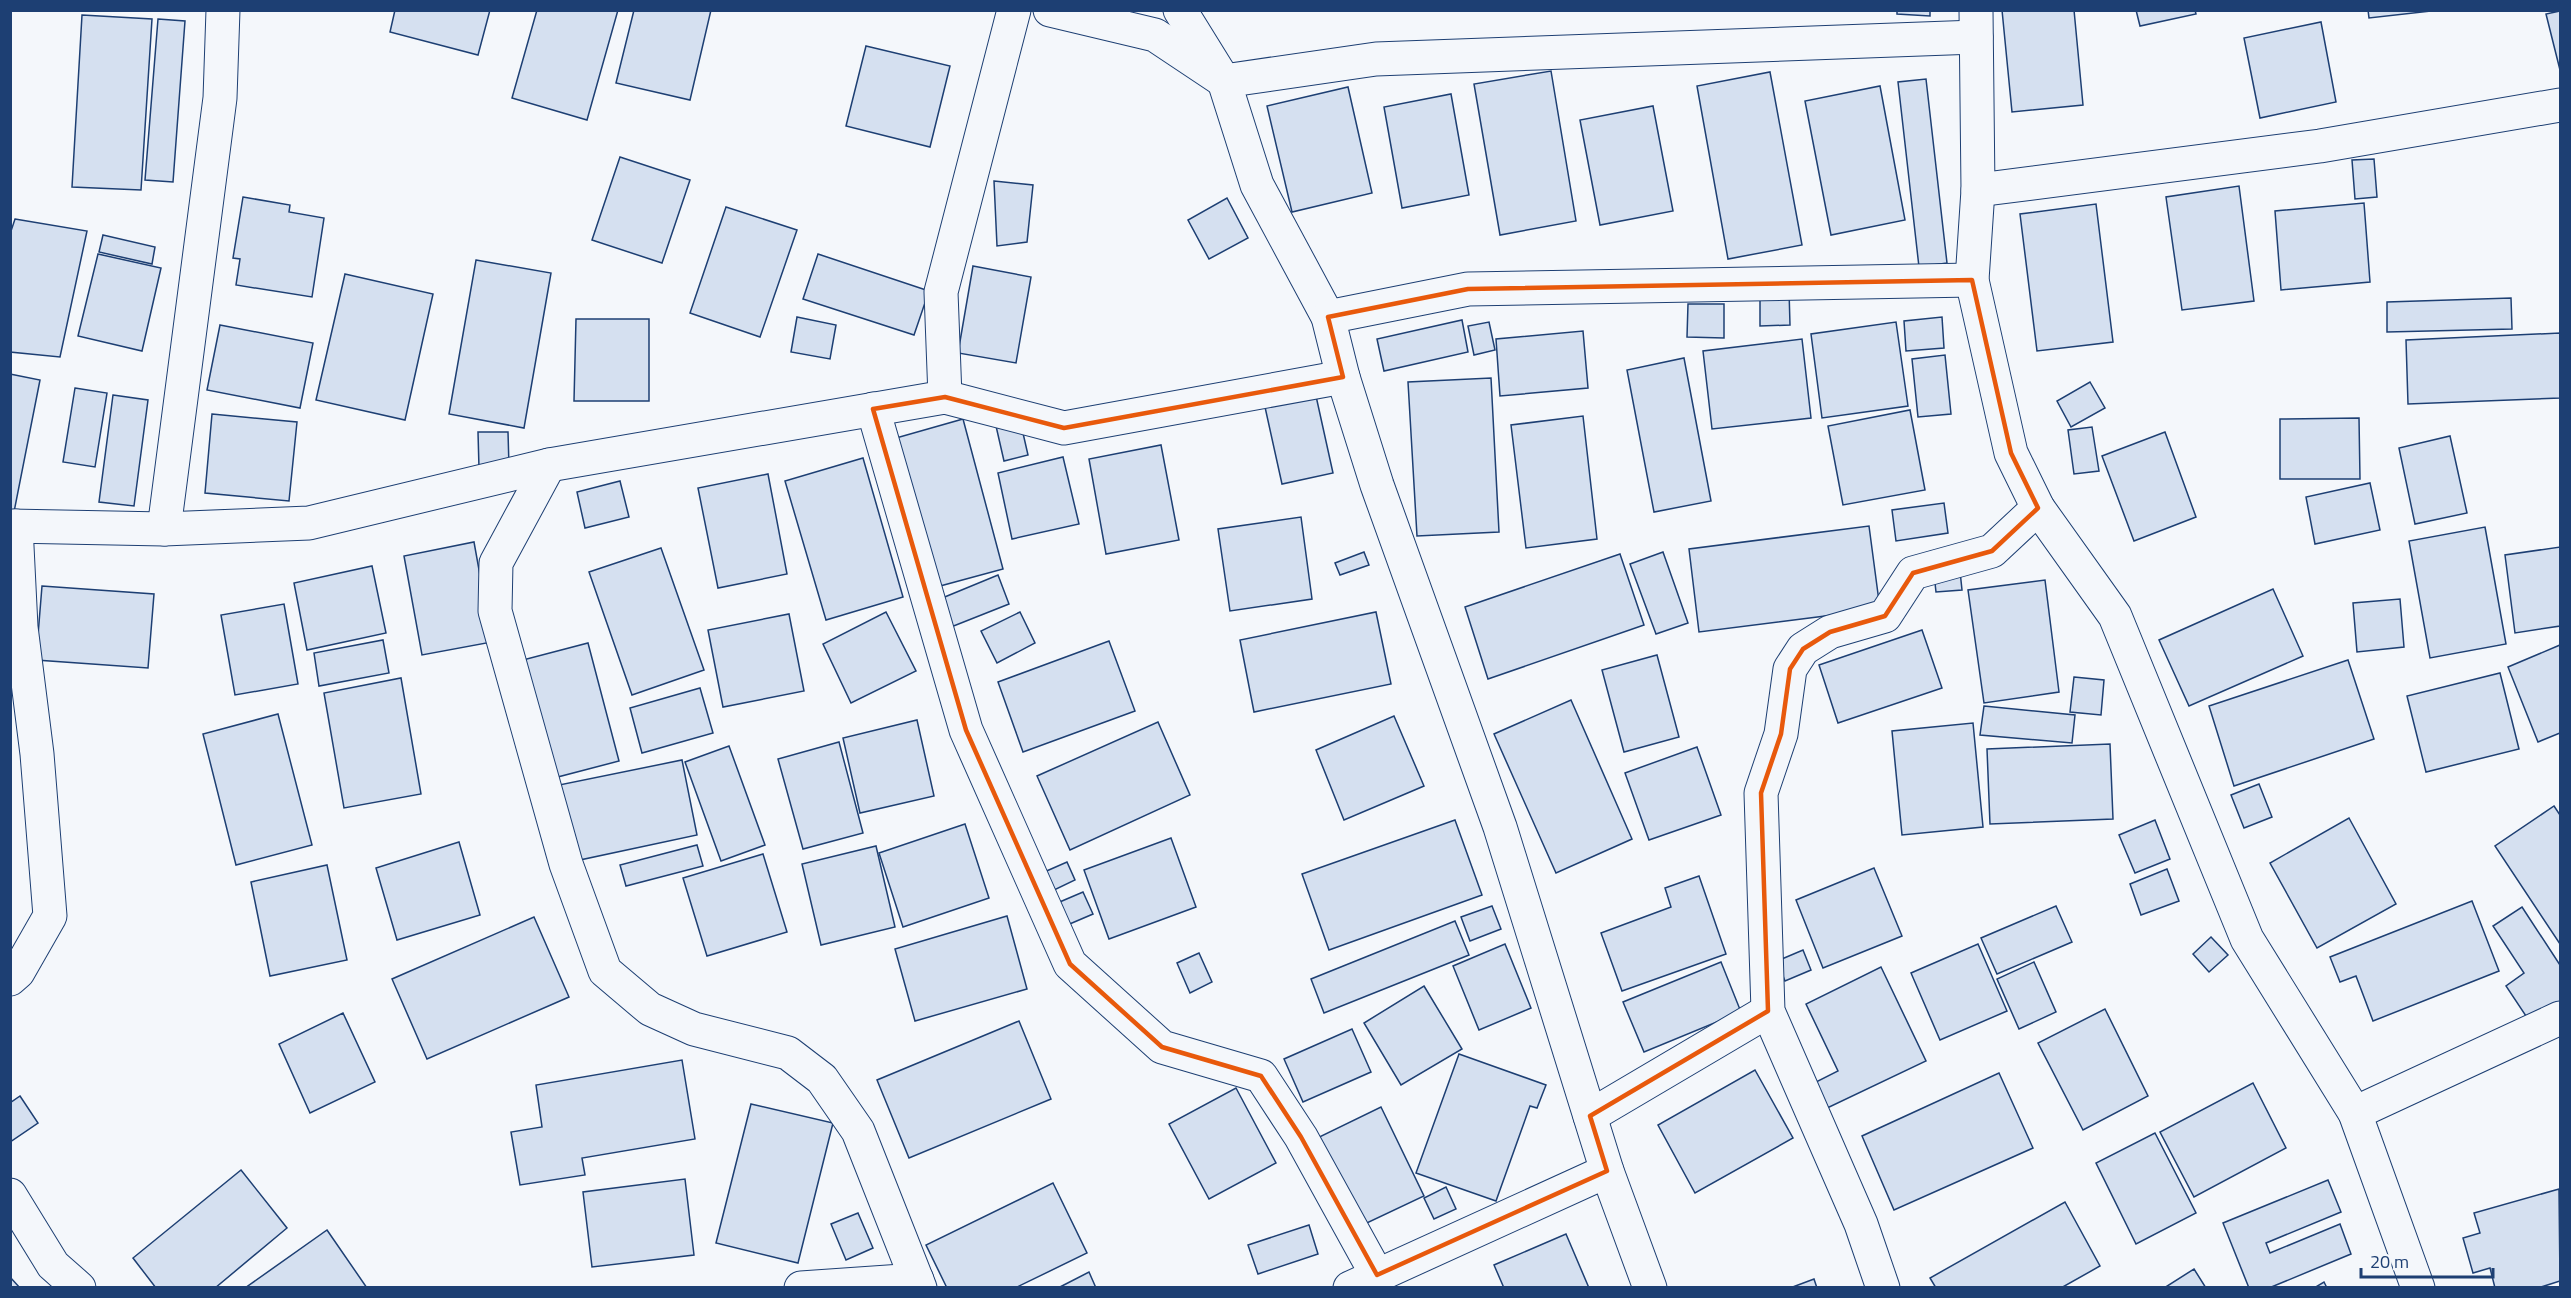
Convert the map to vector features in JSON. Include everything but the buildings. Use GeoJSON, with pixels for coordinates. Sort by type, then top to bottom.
{"type":"FeatureCollection","features":[{"type":"Feature","properties":{"kind":"street"},"geometry":{"type":"LineString","coordinates":[[164,528],[220,98],[223,10]]}},
{"type":"Feature","properties":{"kind":"street"},"geometry":{"type":"LineString","coordinates":[[945,397],[941,292],[1014,10]]}},
{"type":"Feature","properties":{"kind":"street"},"geometry":{"type":"LineString","coordinates":[[1050,10],[1155,35],[1224,81],[1376,59],[1976,24],[1978,190],[1972,280],[2012,453],[2038,508],[2115,616],[2247,939],[2355,1113],[2418,1287]]}},
{"type":"Feature","properties":{"kind":"street"},"geometry":{"type":"LineString","coordinates":[[1180,10],[1224,81],[1257,185],[1328,317],[1342,377],[1377,485],[1500,827],[1606,1171],[1650,1287]]}},
{"type":"Feature","properties":{"kind":"street"},"geometry":{"type":"LineString","coordinates":[[1978,190],[2320,146],[2560,105]]}},
{"type":"Feature","properties":{"kind":"street"},"geometry":{"type":"LineString","coordinates":[[1328,317],[1468,289],[1972,280]]}},
{"type":"Feature","properties":{"kind":"street"},"geometry":{"type":"LineString","coordinates":[[10,979],[18,972],[50,916],[37,754],[21,627],[13,526],[164,528],[309,523],[549,465],[945,397],[1064,428],[1342,377]]}},
{"type":"Feature","properties":{"kind":"street"},"geometry":{"type":"LineString","coordinates":[[873,409],[966,730],[1070,964],[1162,1047],[1261,1076],[1301,1137],[1363,1281],[1606,1171]]}},
{"type":"Feature","properties":{"kind":"street"},"geometry":{"type":"LineString","coordinates":[[549,465],[496,563],[495,611],[566,864],[605,971],[650,1009],[694,1029],[788,1053],[822,1079],[858,1131],[918,1284],[801,1287]]}},
{"type":"Feature","properties":{"kind":"street"},"geometry":{"type":"LineString","coordinates":[[1883,1287],[1861,1224],[1767,1011],[1761,793],[1781,734],[1790,669],[1803,649],[1830,632],[1885,616],[1913,573],[1992,551],[2038,508]]}},
{"type":"Feature","properties":{"kind":"street"},"geometry":{"type":"LineString","coordinates":[[1590,1116],[1767,1011]]}},
{"type":"Feature","properties":{"kind":"street"},"geometry":{"type":"LineString","coordinates":[[2355,1113],[2560,1018]]}},
{"type":"Feature","properties":{"kind":"street"},"geometry":{"type":"LineString","coordinates":[[10,1195],[53,1265],[79,1287]]}},
{"type":"Feature","properties":{"kind":"highlighted area"},"geometry":{"type":"Polygon","coordinates":[[[1972,280],[2011,453],[2038,508],[1992,551],[1913,573],[1885,616],[1830,632],[1803,649],[1790,669],[1781,734],[1761,793],[1768,1011],[1590,1116],[1607,1171],[1377,1275],[1301,1137],[1261,1076],[1162,1047],[1070,964],[966,730],[873,409],[945,397],[1064,428],[1343,377],[1328,317],[1468,289],[1972,280]]]}}]}
